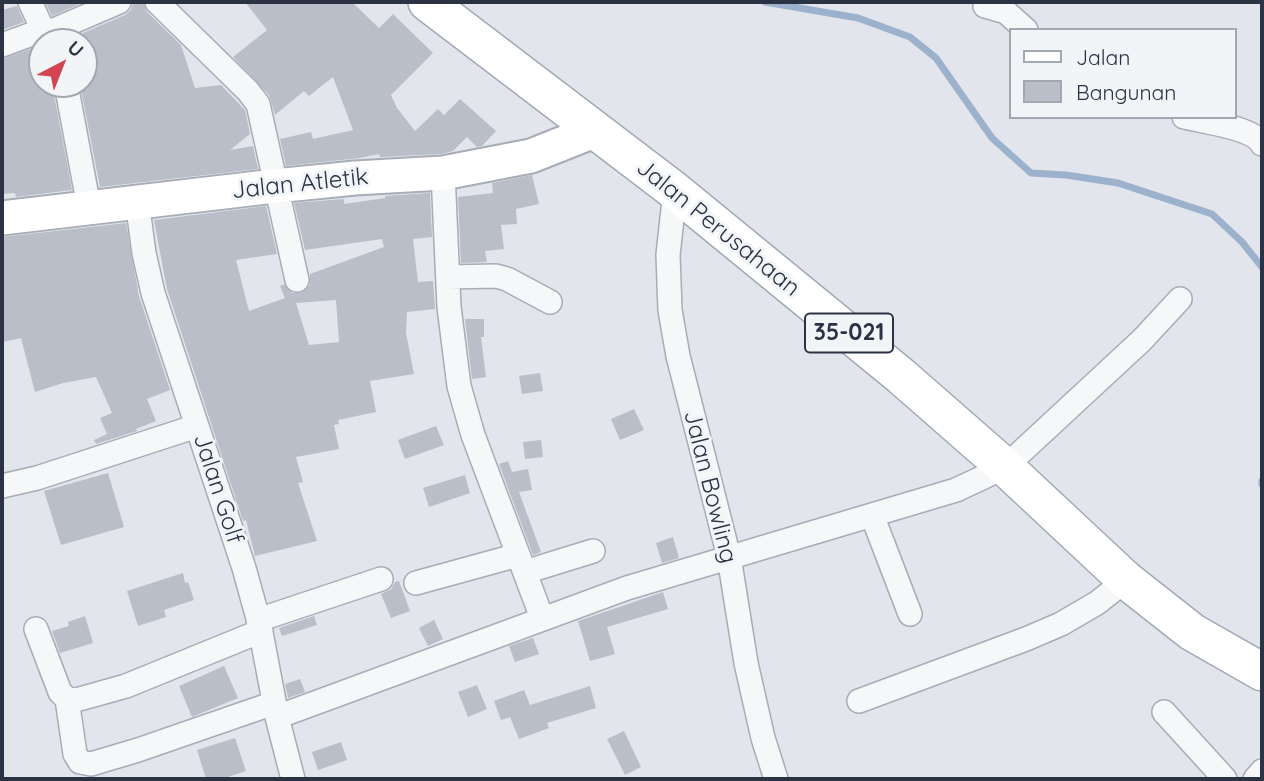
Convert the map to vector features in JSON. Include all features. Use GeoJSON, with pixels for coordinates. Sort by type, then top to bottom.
{"type":"FeatureCollection","features":[{"type":"Feature","properties":{"kind":"main road","name":"Jalan Perusahaan"},"geometry":{"type":"LineString","coordinates":[[427,2],[675,191],[890,367],[1005,467],[1126,580],[1192,632],[1262,672]]}},
{"type":"Feature","properties":{"kind":"street"},"geometry":{"type":"LineString","coordinates":[[30,2],[47,28]]}},
{"type":"Feature","properties":{"kind":"street"},"geometry":{"type":"LineString","coordinates":[[64,28],[119,2]]}},
{"type":"Feature","properties":{"kind":"street"},"geometry":{"type":"LineString","coordinates":[[158,2],[258,104],[297,280]]}},
{"type":"Feature","properties":{"kind":"street"},"geometry":{"type":"LineString","coordinates":[[982,3],[1006,12],[1024,28]]}},
{"type":"Feature","properties":{"kind":"street"},"geometry":{"type":"LineString","coordinates":[[2,45],[28,39]]}},
{"type":"Feature","properties":{"kind":"street"},"geometry":{"type":"LineString","coordinates":[[69,98],[89,207]]}},
{"type":"Feature","properties":{"kind":"street"},"geometry":{"type":"LineString","coordinates":[[1192,119],[1246,132],[1260,139],[1262,144]]}},
{"type":"Feature","properties":{"kind":"street","name":"Jalan Atletik"},"geometry":{"type":"LineString","coordinates":[[2,218],[275,186],[443,173],[531,156],[594,131]]}},
{"type":"Feature","properties":{"kind":"street"},"geometry":{"type":"LineString","coordinates":[[443,173],[449,307],[459,386],[473,435],[542,618]]}},
{"type":"Feature","properties":{"kind":"street","name":"Jalan Bowling"},"geometry":{"type":"LineString","coordinates":[[675,191],[668,255],[670,310],[678,356],[729,557],[746,663],[763,738],[776,779]]}},
{"type":"Feature","properties":{"kind":"street","name":"Jalan Golf"},"geometry":{"type":"LineString","coordinates":[[137,201],[153,293],[244,568],[293,779]]}},
{"type":"Feature","properties":{"kind":"street"},"geometry":{"type":"LineString","coordinates":[[448,277],[496,276],[550,302]]}},
{"type":"Feature","properties":{"kind":"street"},"geometry":{"type":"LineString","coordinates":[[36,629],[60,692],[66,699],[75,754],[80,762],[91,764],[378,682],[627,588],[956,490],[1005,467],[1142,340],[1180,299]]}},
{"type":"Feature","properties":{"kind":"street"},"geometry":{"type":"LineString","coordinates":[[2,486],[37,478],[197,426]]}},
{"type":"Feature","properties":{"kind":"street"},"geometry":{"type":"LineString","coordinates":[[872,515],[910,614]]}},
{"type":"Feature","properties":{"kind":"street"},"geometry":{"type":"LineString","coordinates":[[416,583],[593,551]]}},
{"type":"Feature","properties":{"kind":"street"},"geometry":{"type":"LineString","coordinates":[[66,699],[76,700],[126,686],[259,625],[381,579]]}},
{"type":"Feature","properties":{"kind":"street"},"geometry":{"type":"LineString","coordinates":[[859,701],[1038,634],[1084,611],[1126,580]]}},
{"type":"Feature","properties":{"kind":"street"},"geometry":{"type":"LineString","coordinates":[[1164,712],[1225,779]]}},
{"type":"Feature","properties":{"kind":"street"},"geometry":{"type":"LineString","coordinates":[[1255,779],[1262,771]]}},
{"type":"Feature","properties":{"kind":"building"},"geometry":{"type":"Polygon","coordinates":[[[45,2],[84,2],[52,16],[45,2]]]}},
{"type":"Feature","properties":{"kind":"building"},"geometry":{"type":"Polygon","coordinates":[[[133,2],[143,2],[147,12],[181,45],[195,88],[221,85],[245,110],[250,134],[230,150],[253,146],[258,169],[100,187],[83,98],[98,98],[98,28],[95,28],[131,10],[133,2]]]}},
{"type":"Feature","properties":{"kind":"building"},"geometry":{"type":"Polygon","coordinates":[[[245,2],[352,2],[379,28],[393,14],[433,53],[391,95],[397,108],[415,131],[438,109],[444,115],[460,99],[496,131],[482,146],[477,147],[467,137],[453,151],[441,154],[380,157],[379,154],[286,166],[280,139],[311,132],[313,139],[353,130],[333,77],[309,96],[304,91],[275,115],[269,95],[233,57],[267,30],[245,2]]]}},
{"type":"Feature","properties":{"kind":"building"},"geometry":{"type":"Polygon","coordinates":[[[17,6],[24,22],[2,30],[2,10],[17,6]]]}},
{"type":"Feature","properties":{"kind":"building"},"geometry":{"type":"Polygon","coordinates":[[[28,50],[28,98],[55,98],[72,190],[16,197],[15,193],[2,194],[2,59],[28,50]]]}},
{"type":"Feature","properties":{"kind":"building"},"geometry":{"type":"Polygon","coordinates":[[[532,175],[539,204],[516,209],[517,224],[501,225],[504,249],[485,251],[487,262],[461,263],[458,197],[493,193],[492,183],[532,175]]]}},
{"type":"Feature","properties":{"kind":"building"},"geometry":{"type":"Polygon","coordinates":[[[430,193],[432,237],[413,239],[418,282],[433,281],[435,309],[407,312],[406,333],[414,374],[370,381],[376,412],[338,420],[339,424],[334,425],[339,449],[296,457],[303,482],[298,483],[317,541],[255,556],[246,520],[243,521],[167,289],[154,220],[266,206],[277,254],[236,260],[249,311],[285,298],[280,286],[284,284],[292,293],[301,293],[310,285],[310,274],[384,247],[382,239],[305,250],[294,203],[344,199],[344,204],[385,196],[430,193]],[[336,300],[296,303],[309,345],[339,342],[336,300]]]}},
{"type":"Feature","properties":{"kind":"building"},"geometry":{"type":"Polygon","coordinates":[[[126,223],[139,296],[170,390],[147,399],[156,421],[136,429],[137,431],[96,444],[94,440],[107,434],[100,418],[112,413],[96,377],[35,392],[21,338],[2,342],[2,237],[126,223]]]}},
{"type":"Feature","properties":{"kind":"building"},"geometry":{"type":"Polygon","coordinates":[[[465,319],[484,319],[484,337],[481,337],[486,377],[472,379],[465,319]]]}},
{"type":"Feature","properties":{"kind":"building"},"geometry":{"type":"Polygon","coordinates":[[[540,373],[543,391],[522,394],[519,376],[540,373]]]}},
{"type":"Feature","properties":{"kind":"building"},"geometry":{"type":"Polygon","coordinates":[[[634,409],[644,430],[620,440],[611,419],[634,409]]]}},
{"type":"Feature","properties":{"kind":"building"},"geometry":{"type":"Polygon","coordinates":[[[436,426],[444,445],[405,459],[398,440],[436,426]]]}},
{"type":"Feature","properties":{"kind":"building"},"geometry":{"type":"Polygon","coordinates":[[[541,440],[543,457],[525,459],[523,442],[541,440]]]}},
{"type":"Feature","properties":{"kind":"building"},"geometry":{"type":"Polygon","coordinates":[[[508,461],[512,472],[528,469],[532,490],[519,492],[541,552],[533,555],[499,464],[508,461]]]}},
{"type":"Feature","properties":{"kind":"building"},"geometry":{"type":"Polygon","coordinates":[[[108,473],[124,527],[61,545],[44,491],[108,473]]]}},
{"type":"Feature","properties":{"kind":"building"},"geometry":{"type":"Polygon","coordinates":[[[465,475],[470,493],[429,507],[423,488],[465,475]]]}},
{"type":"Feature","properties":{"kind":"building"},"geometry":{"type":"Polygon","coordinates":[[[673,537],[679,558],[662,563],[656,543],[673,537]]]}},
{"type":"Feature","properties":{"kind":"building"},"geometry":{"type":"Polygon","coordinates":[[[183,573],[194,600],[164,610],[166,617],[138,626],[127,591],[183,573]]]}},
{"type":"Feature","properties":{"kind":"building"},"geometry":{"type":"Polygon","coordinates":[[[399,581],[410,611],[391,618],[381,594],[399,581]]]}},
{"type":"Feature","properties":{"kind":"building"},"geometry":{"type":"Polygon","coordinates":[[[663,592],[668,609],[607,627],[615,654],[590,661],[578,621],[663,592]]]}},
{"type":"Feature","properties":{"kind":"building"},"geometry":{"type":"Polygon","coordinates":[[[85,616],[93,643],[60,653],[52,631],[69,626],[68,622],[85,616]]]}},
{"type":"Feature","properties":{"kind":"building"},"geometry":{"type":"Polygon","coordinates":[[[314,616],[317,625],[282,636],[279,628],[314,616]]]}},
{"type":"Feature","properties":{"kind":"building"},"geometry":{"type":"Polygon","coordinates":[[[434,620],[443,639],[428,646],[419,628],[434,620]]]}},
{"type":"Feature","properties":{"kind":"building"},"geometry":{"type":"Polygon","coordinates":[[[533,638],[539,654],[515,662],[509,646],[533,638]]]}},
{"type":"Feature","properties":{"kind":"building"},"geometry":{"type":"Polygon","coordinates":[[[224,666],[238,698],[192,717],[179,686],[224,666]]]}},
{"type":"Feature","properties":{"kind":"building"},"geometry":{"type":"Polygon","coordinates":[[[300,679],[305,692],[288,698],[285,684],[300,679]]]}},
{"type":"Feature","properties":{"kind":"building"},"geometry":{"type":"Polygon","coordinates":[[[477,685],[487,709],[468,717],[458,692],[477,685]]]}},
{"type":"Feature","properties":{"kind":"building"},"geometry":{"type":"Polygon","coordinates":[[[590,686],[596,708],[547,723],[549,728],[519,739],[510,717],[501,720],[494,701],[524,690],[530,705],[590,686]]]}},
{"type":"Feature","properties":{"kind":"building"},"geometry":{"type":"Polygon","coordinates":[[[624,731],[641,767],[625,775],[607,739],[624,731]]]}},
{"type":"Feature","properties":{"kind":"building"},"geometry":{"type":"Polygon","coordinates":[[[235,738],[246,771],[222,779],[206,779],[197,750],[235,738]]]}},
{"type":"Feature","properties":{"kind":"building"},"geometry":{"type":"Polygon","coordinates":[[[341,742],[347,760],[318,770],[312,752],[341,742]]]}},
{"type":"Feature","properties":{"kind":"waterway"},"geometry":{"type":"LineString","coordinates":[[765,2],[858,18],[910,37],[936,58],[992,138],[1031,173],[1118,183],[1212,214],[1242,242],[1262,267]]}}]}
